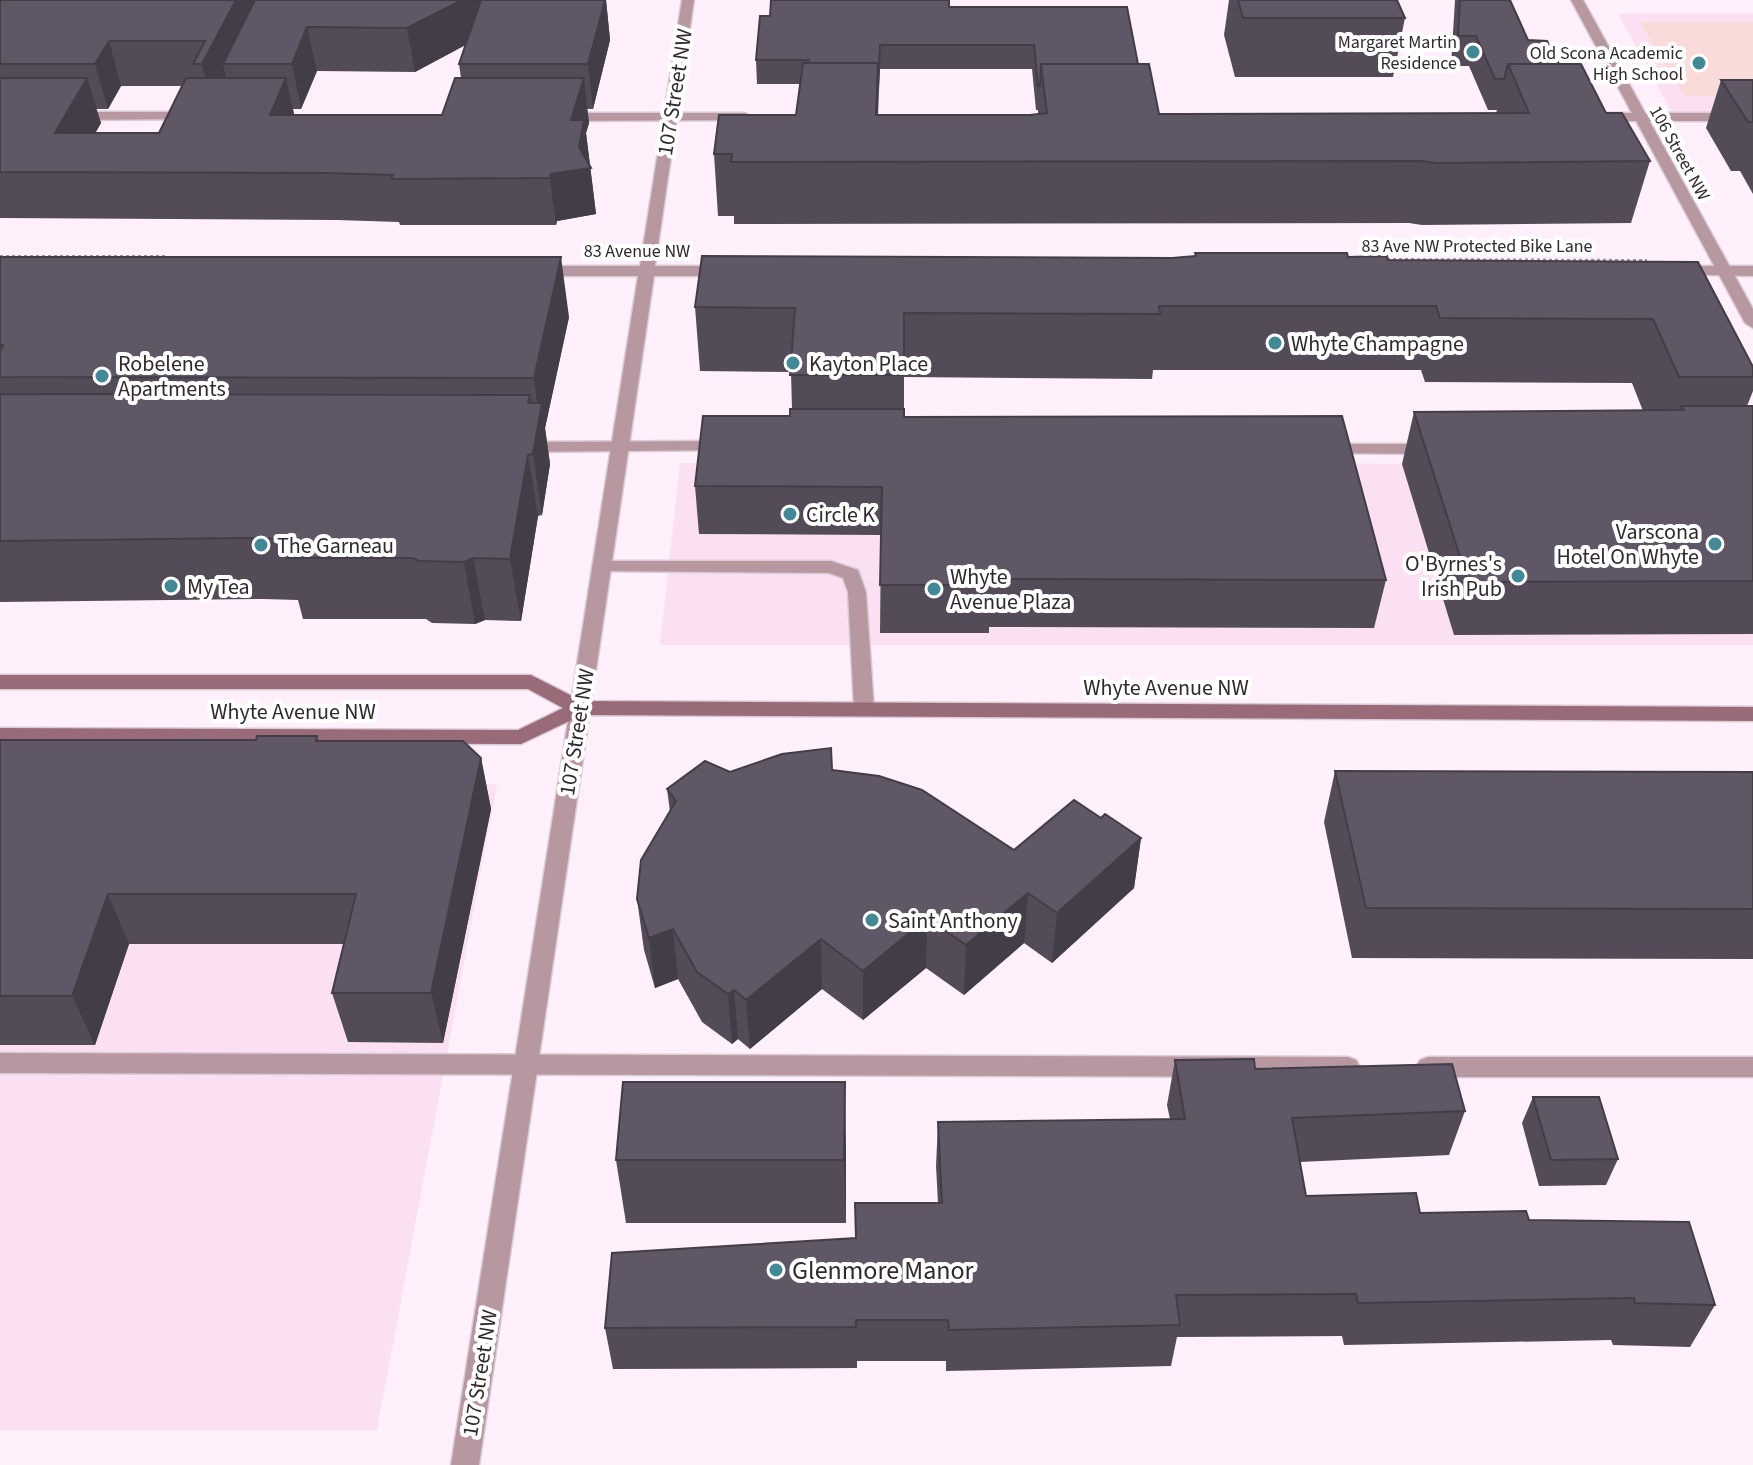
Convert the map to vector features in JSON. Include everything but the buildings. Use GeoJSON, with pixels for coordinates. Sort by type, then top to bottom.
{"type":"FeatureCollection","features":[{"type":"Feature","properties":{"kind":"main road","name":"Whyte Avenue NW"},"geometry":{"type":"LineString","coordinates":[[0,682],[531,682],[579,708]]}},
{"type":"Feature","properties":{"kind":"main road","name":"Whyte Avenue NW"},"geometry":{"type":"LineString","coordinates":[[0,735],[521,737],[579,708],[1753,714]]}},
{"type":"Feature","properties":{"kind":"street","name":"107 Street NW"},"geometry":{"type":"LineString","coordinates":[[465,1465],[688,0]]}},
{"type":"Feature","properties":{"kind":"street","name":"106 Street NW"},"geometry":{"type":"LineString","coordinates":[[1577,0],[1753,323]]}},
{"type":"Feature","properties":{"kind":"street"},"geometry":{"type":"LineString","coordinates":[[63,116],[204,116]]}},
{"type":"Feature","properties":{"kind":"street"},"geometry":{"type":"LineString","coordinates":[[547,117],[759,117]]}},
{"type":"Feature","properties":{"kind":"street"},"geometry":{"type":"LineString","coordinates":[[1580,117],[1753,117]]}},
{"type":"Feature","properties":{"kind":"street"},"geometry":{"type":"LineString","coordinates":[[1660,266],[1753,271]]}},
{"type":"Feature","properties":{"kind":"street","name":"83 Avenue NW"},"geometry":{"type":"LineString","coordinates":[[518,270],[742,271]]}},
{"type":"Feature","properties":{"kind":"street"},"geometry":{"type":"LineString","coordinates":[[501,447],[736,446]]}},
{"type":"Feature","properties":{"kind":"street"},"geometry":{"type":"LineString","coordinates":[[1308,448],[1451,449]]}},
{"type":"Feature","properties":{"kind":"street"},"geometry":{"type":"LineString","coordinates":[[601,567],[831,567],[851,574],[857,592],[864,709]]}},
{"type":"Feature","properties":{"kind":"street"},"geometry":{"type":"LineString","coordinates":[[0,1063],[1364,1067]]}},
{"type":"Feature","properties":{"kind":"street"},"geometry":{"type":"LineString","coordinates":[[1411,1067],[1753,1067]]}},
{"type":"Feature","properties":{"kind":"path"},"geometry":{"type":"LineString","coordinates":[[0,257],[173,257]]}},
{"type":"Feature","properties":{"kind":"path","name":"83 Ave NW Protected Bike Lane"},"geometry":{"type":"LineString","coordinates":[[1372,260],[1660,266]]}},
{"type":"Feature","properties":{"kind":"shaded area","name":"Old Scona Academic High School"},"geometry":{"type":"Polygon","coordinates":[[[1618,14],[1753,14],[1753,113],[1672,112],[1618,14]]]}},
{"type":"Feature","properties":{"kind":"shaded area","name":"Old Scona Academic High School"},"geometry":{"type":"Polygon","coordinates":[[[1640,22],[1753,22],[1753,96],[1684,96],[1640,22]]]}},
{"type":"Feature","properties":{"kind":"shaded area"},"geometry":{"type":"Polygon","coordinates":[[[680,463],[1753,464],[1753,645],[660,645],[680,463]]]}},
{"type":"Feature","properties":{"kind":"shaded area"},"geometry":{"type":"Polygon","coordinates":[[[497,784],[377,1430],[0,1430],[0,787],[497,784]]]}},
{"type":"Feature","properties":{"kind":"place","name":"Margaret Martin Residence"},"geometry":{"type":"Point","coordinates":[1473,52]}},
{"type":"Feature","properties":{"kind":"place","name":"Old Scona Academic High School"},"geometry":{"type":"Point","coordinates":[1699,63]}},
{"type":"Feature","properties":{"kind":"place","name":"Whyte Champagne"},"geometry":{"type":"Point","coordinates":[1275,343]}},
{"type":"Feature","properties":{"kind":"place","name":"Kayton Place"},"geometry":{"type":"Point","coordinates":[793,363]}},
{"type":"Feature","properties":{"kind":"place","name":"Robelene Apartments"},"geometry":{"type":"Point","coordinates":[102,376]}},
{"type":"Feature","properties":{"kind":"place","name":"Circle K"},"geometry":{"type":"Point","coordinates":[790,514]}},
{"type":"Feature","properties":{"kind":"place","name":"Varscona Hotel On Whyte"},"geometry":{"type":"Point","coordinates":[1715,544]}},
{"type":"Feature","properties":{"kind":"place","name":"The Garneau"},"geometry":{"type":"Point","coordinates":[261,545]}},
{"type":"Feature","properties":{"kind":"place","name":"O'Byrnes's Irish Pub"},"geometry":{"type":"Point","coordinates":[1518,576]}},
{"type":"Feature","properties":{"kind":"place","name":"My Tea"},"geometry":{"type":"Point","coordinates":[171,586]}},
{"type":"Feature","properties":{"kind":"place","name":"Whyte Avenue Plaza"},"geometry":{"type":"Point","coordinates":[934,589]}},
{"type":"Feature","properties":{"kind":"place","name":"Saint Anthony"},"geometry":{"type":"Point","coordinates":[872,920]}},
{"type":"Feature","properties":{"kind":"place","name":"Glenmore Manor"},"geometry":{"type":"Point","coordinates":[776,1270]}}]}
